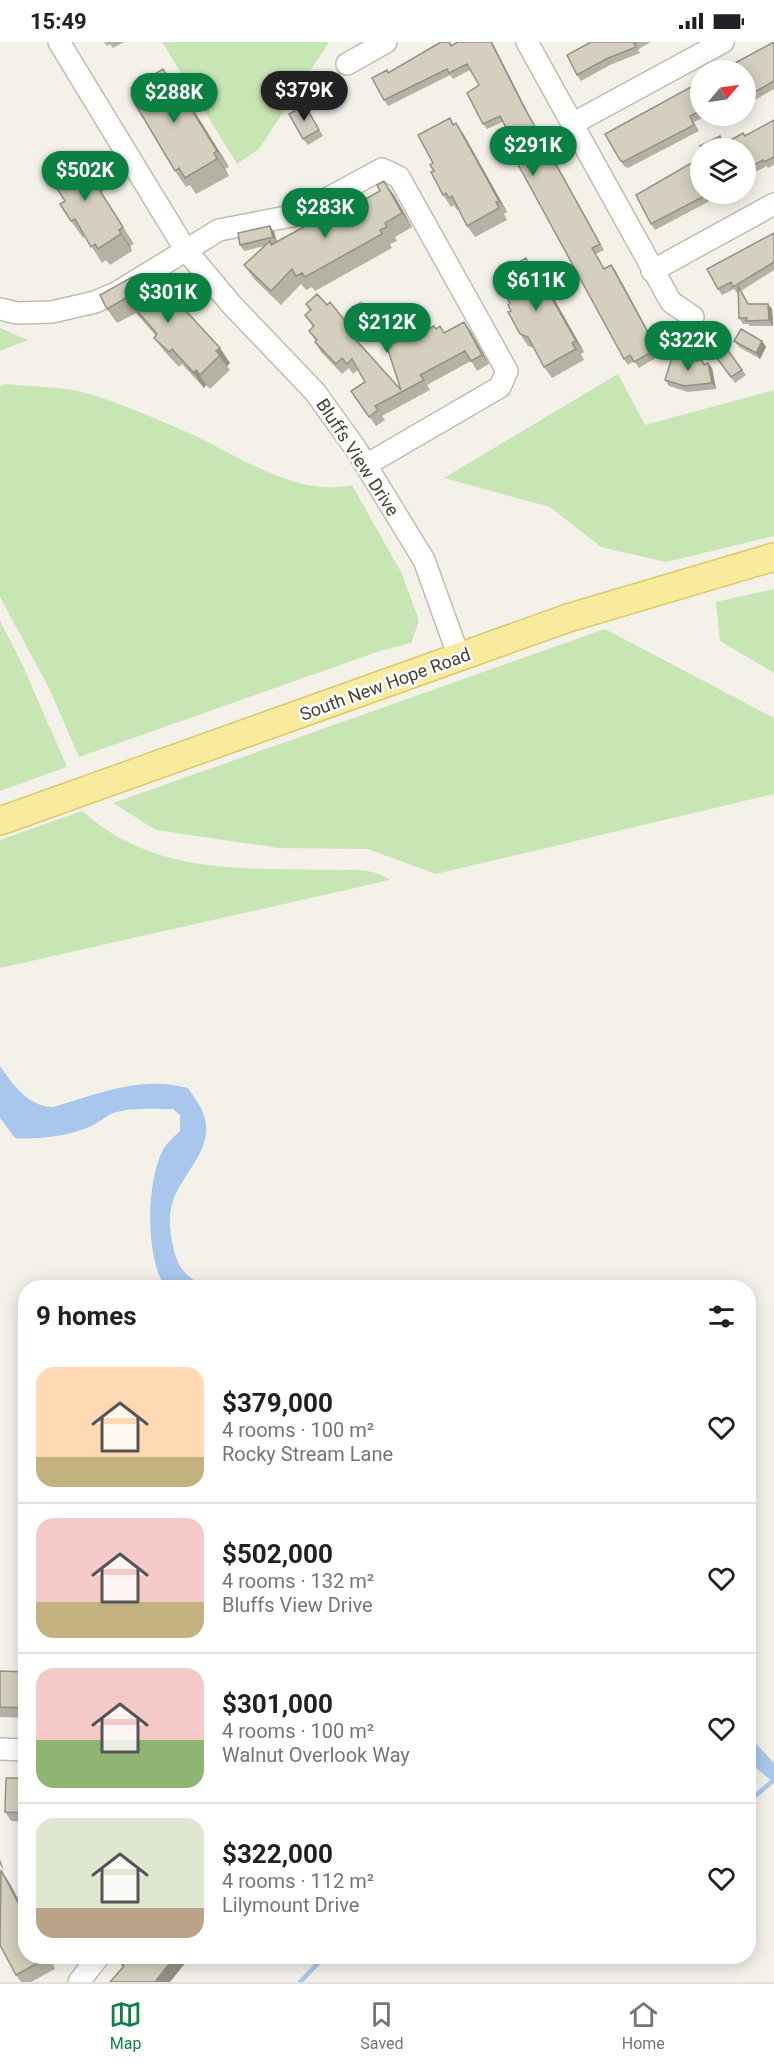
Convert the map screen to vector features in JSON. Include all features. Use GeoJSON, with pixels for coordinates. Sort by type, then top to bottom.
{"type":"FeatureCollection","features":[{"type":"Feature","properties":{"kind":"main road","name":"South New Hope Road"},"geometry":{"type":"LineString","coordinates":[[0,821],[568,618],[774,557]]}},
{"type":"Feature","properties":{"kind":"street","name":"Bluffs View Drive"},"geometry":{"type":"LineString","coordinates":[[58,42],[185,249],[231,304],[315,392],[366,465],[424,560],[459,657]]}},
{"type":"Feature","properties":{"kind":"street"},"geometry":{"type":"LineString","coordinates":[[346,64],[386,42]]}},
{"type":"Feature","properties":{"kind":"street"},"geometry":{"type":"LineString","coordinates":[[527,42],[652,271],[671,302],[693,317]]}},
{"type":"Feature","properties":{"kind":"street"},"geometry":{"type":"LineString","coordinates":[[572,124],[723,42]]}},
{"type":"Feature","properties":{"kind":"street"},"geometry":{"type":"LineString","coordinates":[[0,309],[17,313],[52,312],[95,302],[132,284],[219,230],[297,215],[382,169],[399,177],[507,371],[500,387],[366,465]]}},
{"type":"Feature","properties":{"kind":"street"},"geometry":{"type":"LineString","coordinates":[[652,271],[774,204]]}},
{"type":"Feature","properties":{"kind":"street"},"geometry":{"type":"LineString","coordinates":[[0,1749],[18,1750]]}},
{"type":"Feature","properties":{"kind":"street"},"geometry":{"type":"LineString","coordinates":[[79,1982],[93,1964]]}},
{"type":"Feature","properties":{"kind":"green space"},"geometry":{"type":"Polygon","coordinates":[[[162,42],[329,42],[259,149],[237,164],[162,42]]]}},
{"type":"Feature","properties":{"kind":"green space"},"geometry":{"type":"Polygon","coordinates":[[[0,328],[28,340],[0,351],[0,328]]]}},
{"type":"Feature","properties":{"kind":"green space"},"geometry":{"type":"Polygon","coordinates":[[[618,374],[645,425],[774,390],[774,536],[666,562],[601,547],[550,507],[444,478],[618,374]]]}},
{"type":"Feature","properties":{"kind":"green space"},"geometry":{"type":"Polygon","coordinates":[[[5,384],[62,389],[96,396],[189,433],[247,463],[289,480],[331,487],[352,485],[402,574],[419,621],[411,643],[380,651],[79,757],[49,688],[0,597],[0,386],[5,384]]]}},
{"type":"Feature","properties":{"kind":"green space"},"geometry":{"type":"Polygon","coordinates":[[[774,589],[774,673],[720,641],[716,602],[774,589]]]}},
{"type":"Feature","properties":{"kind":"green space"},"geometry":{"type":"Polygon","coordinates":[[[0,621],[22,664],[67,767],[0,791],[0,621]]]}},
{"type":"Feature","properties":{"kind":"green space"},"geometry":{"type":"Polygon","coordinates":[[[605,629],[774,718],[774,794],[436,874],[368,849],[279,848],[156,830],[113,803],[605,629]]]}},
{"type":"Feature","properties":{"kind":"green space"},"geometry":{"type":"Polygon","coordinates":[[[82,811],[109,831],[136,846],[194,863],[256,869],[356,870],[374,872],[390,880],[0,968],[0,840],[82,811]]]}},
{"type":"Feature","properties":{"kind":"water"},"geometry":{"type":"Polygon","coordinates":[[[361,301],[382,324],[369,335],[349,311],[361,301]]]}},
{"type":"Feature","properties":{"kind":"water"},"geometry":{"type":"Polygon","coordinates":[[[0,1066],[22,1094],[44,1106],[53,1107],[136,1085],[171,1085],[188,1088],[204,1115],[206,1135],[199,1155],[173,1201],[170,1212],[170,1229],[178,1262],[185,1273],[194,1280],[162,1280],[151,1238],[151,1198],[158,1162],[164,1148],[180,1131],[180,1115],[173,1109],[128,1110],[113,1113],[81,1130],[43,1138],[15,1138],[0,1118],[0,1066]]]}},
{"type":"Feature","properties":{"kind":"water"},"geometry":{"type":"Polygon","coordinates":[[[756,1744],[774,1763],[774,1783],[756,1768],[756,1744]]]}},
{"type":"Feature","properties":{"kind":"building"},"geometry":{"type":"Polygon","coordinates":[[[441,42],[449,42],[451,46],[458,42],[491,42],[524,107],[600,244],[592,248],[604,269],[611,265],[657,349],[634,362],[630,355],[624,359],[508,146],[513,141],[500,116],[483,124],[467,93],[479,85],[467,64],[449,73],[447,69],[384,100],[372,78],[387,70],[388,73],[441,42]]]}},
{"type":"Feature","properties":{"kind":"building"},"geometry":{"type":"Polygon","coordinates":[[[591,42],[637,42],[634,44],[636,47],[606,59],[577,75],[567,55],[591,42]]]}},
{"type":"Feature","properties":{"kind":"building"},"geometry":{"type":"Polygon","coordinates":[[[774,42],[774,81],[756,91],[756,60],[741,60],[774,42]]]}},
{"type":"Feature","properties":{"kind":"building"},"geometry":{"type":"Polygon","coordinates":[[[163,69],[167,76],[170,74],[217,151],[214,153],[217,159],[185,178],[179,168],[175,171],[134,102],[139,100],[131,88],[163,69]]]}},
{"type":"Feature","properties":{"kind":"building"},"geometry":{"type":"Polygon","coordinates":[[[690,87],[690,126],[692,126],[623,162],[605,134],[690,87]]]}},
{"type":"Feature","properties":{"kind":"building"},"geometry":{"type":"Polygon","coordinates":[[[305,105],[319,130],[303,139],[289,114],[305,105]]]}},
{"type":"Feature","properties":{"kind":"building"},"geometry":{"type":"Polygon","coordinates":[[[450,118],[453,125],[456,123],[499,201],[496,202],[499,208],[467,226],[452,196],[449,198],[446,193],[443,195],[431,172],[434,171],[430,165],[433,163],[418,135],[450,118]]]}},
{"type":"Feature","properties":{"kind":"building"},"geometry":{"type":"Polygon","coordinates":[[[774,120],[774,157],[756,164],[756,138],[734,138],[743,133],[745,136],[774,120]]]}},
{"type":"Feature","properties":{"kind":"building"},"geometry":{"type":"Polygon","coordinates":[[[74,154],[76,159],[81,156],[92,174],[90,175],[123,227],[119,230],[121,234],[98,249],[95,244],[91,247],[75,219],[71,221],[60,204],[65,201],[49,176],[52,174],[49,168],[74,154]]]}},
{"type":"Feature","properties":{"kind":"building"},"geometry":{"type":"Polygon","coordinates":[[[690,164],[690,203],[651,224],[636,195],[690,164]]]}},
{"type":"Feature","properties":{"kind":"building"},"geometry":{"type":"Polygon","coordinates":[[[384,181],[402,213],[385,223],[387,227],[380,230],[382,234],[305,277],[302,273],[296,276],[292,269],[271,291],[244,265],[270,241],[271,245],[356,198],[358,203],[380,191],[377,185],[384,181]]]}},
{"type":"Feature","properties":{"kind":"building"},"geometry":{"type":"Polygon","coordinates":[[[270,226],[273,237],[240,245],[238,233],[270,226]]]}},
{"type":"Feature","properties":{"kind":"building"},"geometry":{"type":"Polygon","coordinates":[[[774,233],[774,262],[733,287],[731,282],[718,289],[707,269],[774,233]]]}},
{"type":"Feature","properties":{"kind":"building"},"geometry":{"type":"Polygon","coordinates":[[[526,258],[529,264],[532,263],[576,341],[572,343],[576,349],[544,367],[528,337],[520,334],[508,312],[511,311],[508,305],[510,303],[494,276],[526,258]]]}},
{"type":"Feature","properties":{"kind":"building"},"geometry":{"type":"Polygon","coordinates":[[[132,277],[145,298],[158,287],[161,290],[164,287],[220,348],[216,351],[220,355],[200,375],[196,370],[194,373],[172,349],[169,352],[154,338],[157,334],[126,298],[107,309],[100,295],[132,277]]]}},
{"type":"Feature","properties":{"kind":"building"},"geometry":{"type":"Polygon","coordinates":[[[738,286],[748,304],[768,304],[769,320],[746,321],[747,318],[739,318],[738,286]]]}},
{"type":"Feature","properties":{"kind":"building"},"geometry":{"type":"Polygon","coordinates":[[[317,294],[327,305],[330,302],[350,327],[347,330],[401,390],[387,347],[405,337],[407,341],[434,326],[436,329],[440,326],[444,333],[464,322],[482,355],[471,361],[465,351],[420,375],[424,380],[375,406],[378,410],[369,417],[351,391],[365,382],[352,359],[347,364],[342,358],[336,364],[315,342],[317,340],[309,331],[314,326],[305,315],[311,310],[306,304],[317,294]]]}},
{"type":"Feature","properties":{"kind":"building"},"geometry":{"type":"Polygon","coordinates":[[[741,329],[762,341],[756,353],[734,341],[741,329]]]}},
{"type":"Feature","properties":{"kind":"building"},"geometry":{"type":"Polygon","coordinates":[[[727,349],[742,370],[731,377],[716,357],[727,349]]]}},
{"type":"Feature","properties":{"kind":"building"},"geometry":{"type":"Polygon","coordinates":[[[673,354],[694,361],[702,360],[704,365],[708,363],[712,383],[684,386],[665,380],[673,354]]]}},
{"type":"Feature","properties":{"kind":"building"},"geometry":{"type":"Polygon","coordinates":[[[0,1671],[18,1672],[18,1708],[0,1707],[0,1671]]]}},
{"type":"Feature","properties":{"kind":"building"},"geometry":{"type":"Polygon","coordinates":[[[6,1778],[18,1778],[18,1813],[5,1812],[6,1778]]]}},
{"type":"Feature","properties":{"kind":"building"},"geometry":{"type":"Polygon","coordinates":[[[1,1870],[18,1903],[18,1964],[36,1964],[16,1975],[0,1945],[1,1870]]]}},
{"type":"Feature","properties":{"kind":"building"},"geometry":{"type":"Polygon","coordinates":[[[169,1964],[155,1982],[110,1982],[124,1966],[122,1965],[169,1964]]]}},
{"type":"Feature","properties":{"kind":"waterway"},"geometry":{"type":"LineString","coordinates":[[756,1795],[774,1780]]}},
{"type":"Feature","properties":{"kind":"waterway"},"geometry":{"type":"LineString","coordinates":[[300,1982],[317,1964]]}}]}
